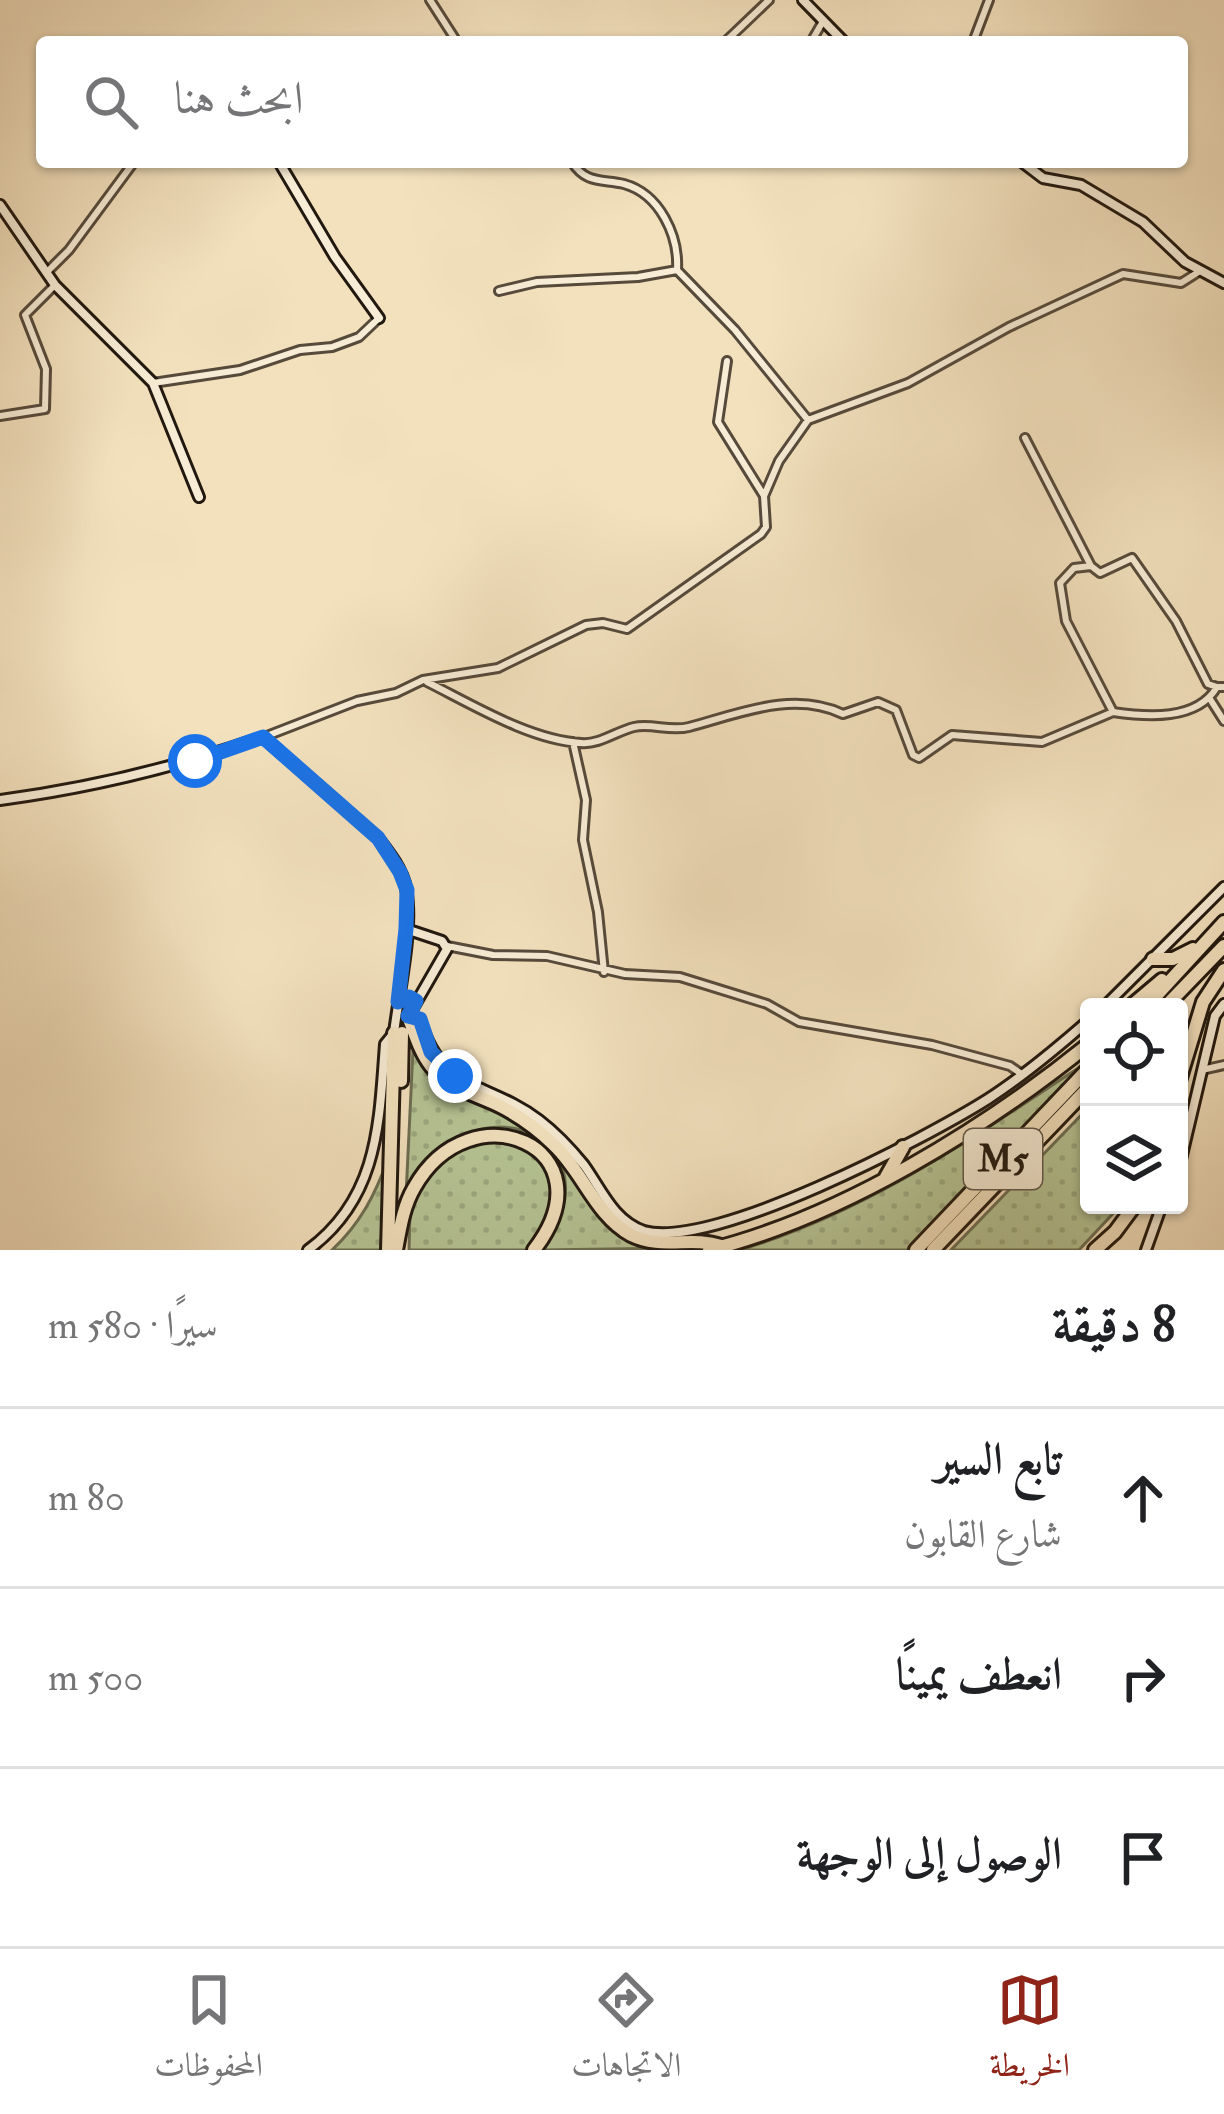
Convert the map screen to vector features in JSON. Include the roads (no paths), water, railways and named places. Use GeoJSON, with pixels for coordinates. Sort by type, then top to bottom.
{"type":"FeatureCollection","features":[{"type":"Feature","properties":{"kind":"highway"},"geometry":{"type":"LineString","coordinates":[[1154,998],[1224,922]]}},
{"type":"Feature","properties":{"kind":"highway"},"geometry":{"type":"LineString","coordinates":[[1154,959],[1173,959],[1209,938]]}},
{"type":"Feature","properties":{"kind":"highway"},"geometry":{"type":"LineString","coordinates":[[1174,998],[1224,946]]}},
{"type":"Feature","properties":{"kind":"highway"},"geometry":{"type":"LineString","coordinates":[[1142,998],[1183,966]]}},
{"type":"Feature","properties":{"kind":"highway"},"geometry":{"type":"LineString","coordinates":[[1188,1051],[1203,1002],[1224,970]]}},
{"type":"Feature","properties":{"kind":"highway"},"geometry":{"type":"LineString","coordinates":[[408,1016],[421,1050],[437,1073],[511,1112],[545,1137],[618,1226],[657,1243],[705,1242],[716,1248],[778,1229],[946,1148],[1080,1051]]}},
{"type":"Feature","properties":{"kind":"highway"},"geometry":{"type":"LineString","coordinates":[[394,1250],[398,1033]]}},
{"type":"Feature","properties":{"kind":"highway","name":"M5"},"geometry":{"type":"LineString","coordinates":[[916,1250],[1080,1077]]}},
{"type":"Feature","properties":{"kind":"highway","name":"M5"},"geometry":{"type":"LineString","coordinates":[[933,1250],[1080,1097]]}},
{"type":"Feature","properties":{"kind":"highway"},"geometry":{"type":"LineString","coordinates":[[394,1250],[408,1200],[432,1163],[467,1140],[505,1134],[540,1150],[555,1177],[554,1210],[534,1250]]}},
{"type":"Feature","properties":{"kind":"highway"},"geometry":{"type":"LineString","coordinates":[[885,1177],[903,1147]]}},
{"type":"Feature","properties":{"kind":"highway"},"geometry":{"type":"LineString","coordinates":[[1095,1250],[1128,1214]]}},
{"type":"Feature","properties":{"kind":"street"},"geometry":{"type":"LineString","coordinates":[[430,0],[453,36]]}},
{"type":"Feature","properties":{"kind":"street"},"geometry":{"type":"LineString","coordinates":[[731,36],[769,0]]}},
{"type":"Feature","properties":{"kind":"street"},"geometry":{"type":"LineString","coordinates":[[802,0],[837,36]]}},
{"type":"Feature","properties":{"kind":"street"},"geometry":{"type":"LineString","coordinates":[[975,36],[988,0]]}},
{"type":"Feature","properties":{"kind":"street"},"geometry":{"type":"LineString","coordinates":[[814,36],[822,23]]}},
{"type":"Feature","properties":{"kind":"street"},"geometry":{"type":"LineString","coordinates":[[46,273],[69,250],[130,168]]}},
{"type":"Feature","properties":{"kind":"street"},"geometry":{"type":"LineString","coordinates":[[154,383],[240,370],[300,350],[332,347],[359,337],[379,318],[334,257],[283,168]]}},
{"type":"Feature","properties":{"kind":"street"},"geometry":{"type":"LineString","coordinates":[[578,168],[591,180],[626,185],[648,199],[672,231],[677,271],[735,330],[808,420]]}},
{"type":"Feature","properties":{"kind":"street"},"geometry":{"type":"LineString","coordinates":[[1030,168],[1043,178],[1081,185],[1142,222],[1200,271],[1224,283]]}},
{"type":"Feature","properties":{"kind":"street"},"geometry":{"type":"LineString","coordinates":[[0,205],[56,285],[154,383],[199,497]]}},
{"type":"Feature","properties":{"kind":"street"},"geometry":{"type":"LineString","coordinates":[[499,291],[549,281],[677,271]]}},
{"type":"Feature","properties":{"kind":"street"},"geometry":{"type":"LineString","coordinates":[[0,800],[64,791],[195,761],[357,701],[396,694],[423,680],[499,668],[586,626],[603,623],[627,629],[761,535],[766,527],[764,496],[779,461],[808,420],[908,383],[1009,327],[1123,274],[1181,283],[1200,271]]}},
{"type":"Feature","properties":{"kind":"street"},"geometry":{"type":"LineString","coordinates":[[0,416],[45,409],[46,369],[26,315],[56,285]]}},
{"type":"Feature","properties":{"kind":"street"},"geometry":{"type":"LineString","coordinates":[[727,361],[718,422],[764,496]]}},
{"type":"Feature","properties":{"kind":"street"},"geometry":{"type":"LineString","coordinates":[[423,680],[526,732],[587,744],[639,725],[668,730],[691,727],[709,718],[775,705],[822,704],[842,713],[878,702],[896,710],[913,755],[919,758],[952,735],[1042,742],[1113,712],[1149,718],[1182,712],[1210,699],[1220,687],[1208,684],[1177,621],[1132,558],[1100,573],[1091,566],[1025,438]]}},
{"type":"Feature","properties":{"kind":"street"},"geometry":{"type":"LineString","coordinates":[[1091,566],[1074,568],[1060,583],[1066,621],[1113,712]]}},
{"type":"Feature","properties":{"kind":"street"},"geometry":{"type":"LineString","coordinates":[[1210,699],[1224,721]]}},
{"type":"Feature","properties":{"kind":"street"},"geometry":{"type":"LineString","coordinates":[[263,737],[378,838],[407,890],[398,1033]]}},
{"type":"Feature","properties":{"kind":"street"},"geometry":{"type":"LineString","coordinates":[[573,742],[586,800],[583,840],[604,972]]}},
{"type":"Feature","properties":{"kind":"street"},"geometry":{"type":"LineString","coordinates":[[1113,998],[1224,887]]}},
{"type":"Feature","properties":{"kind":"street"},"geometry":{"type":"LineString","coordinates":[[406,929],[447,946],[493,955],[547,956],[604,972],[680,976],[767,1004],[800,1022],[898,1037],[1010,1066],[1023,1075]]}},
{"type":"Feature","properties":{"kind":"street"},"geometry":{"type":"LineString","coordinates":[[308,1250],[340,1221],[364,1184],[377,1139],[385,1044],[398,1033],[447,946]]}},
{"type":"Feature","properties":{"kind":"street"},"geometry":{"type":"LineString","coordinates":[[398,1002],[409,997],[416,1001]]}},
{"type":"Feature","properties":{"kind":"street"},"geometry":{"type":"LineString","coordinates":[[1188,1130],[1215,1016],[1224,1004]]}},
{"type":"Feature","properties":{"kind":"street"},"geometry":{"type":"LineString","coordinates":[[408,1016],[420,1019],[431,1052],[448,1071],[539,1121],[575,1155],[620,1217],[648,1232],[680,1234],[736,1221],[903,1147],[1023,1075],[1080,1028]]}},
{"type":"Feature","properties":{"kind":"street"},"geometry":{"type":"LineString","coordinates":[[1202,1070],[1224,1065]]}},
{"type":"Feature","properties":{"kind":"street"},"geometry":{"type":"LineString","coordinates":[[1146,1250],[1159,1214]]}}]}
